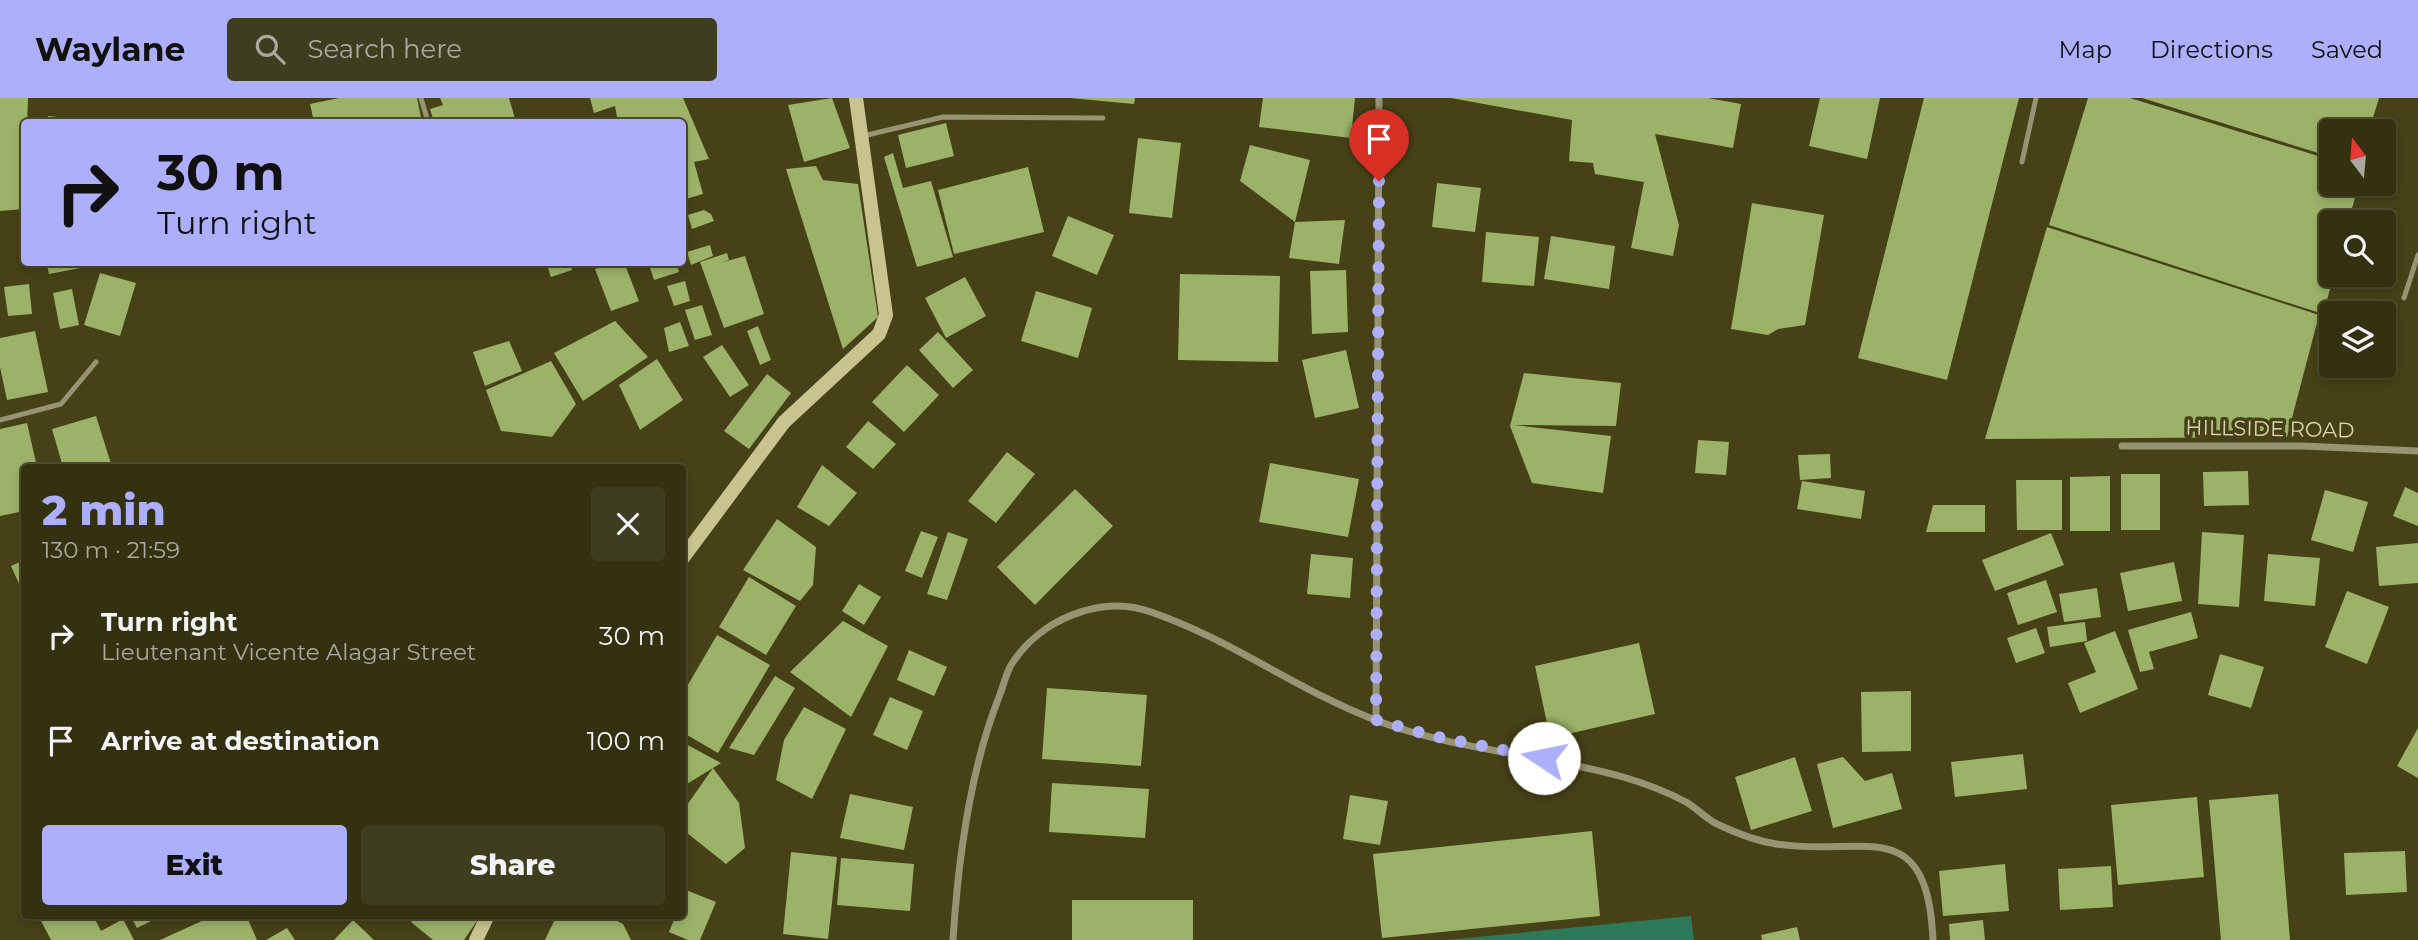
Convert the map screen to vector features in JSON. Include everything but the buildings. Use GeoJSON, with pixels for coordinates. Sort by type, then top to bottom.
{"type":"FeatureCollection","features":[{"type":"Feature","properties":{"kind":"street"},"geometry":{"type":"LineString","coordinates":[[686,554],[784,422],[879,334],[886,315],[856,98]]}},
{"type":"Feature","properties":{"kind":"street"},"geometry":{"type":"LineString","coordinates":[[1376,720],[1379,98]]}},
{"type":"Feature","properties":{"kind":"street","name":"HILLSIDE ROAD"},"geometry":{"type":"LineString","coordinates":[[2122,446],[2302,446],[2418,451]]}},
{"type":"Feature","properties":{"kind":"street"},"geometry":{"type":"LineString","coordinates":[[953,940],[975,776],[990,720],[1012,665],[1038,636],[1070,613],[1104,607],[1148,610],[1212,637],[1295,684],[1376,720],[1433,736],[1568,763],[1627,778],[1687,803],[1715,824],[1777,845],[1881,846],[1905,857],[1922,878],[1931,904],[1933,940]]}},
{"type":"Feature","properties":{"kind":"street"},"geometry":{"type":"LineString","coordinates":[[476,940],[486,919]]}},
{"type":"Feature","properties":{"kind":"lane"},"geometry":{"type":"LineString","coordinates":[[421,98],[427,119]]}},
{"type":"Feature","properties":{"kind":"lane"},"geometry":{"type":"LineString","coordinates":[[2022,162],[2036,98]]}},
{"type":"Feature","properties":{"kind":"lane"},"geometry":{"type":"LineString","coordinates":[[860,137],[943,117],[1103,118]]}},
{"type":"Feature","properties":{"kind":"lane"},"geometry":{"type":"LineString","coordinates":[[2404,298],[2418,255]]}},
{"type":"Feature","properties":{"kind":"lane"},"geometry":{"type":"LineString","coordinates":[[0,420],[61,404],[96,362]]}},
{"type":"Feature","properties":{"kind":"green space"},"geometry":{"type":"Polygon","coordinates":[[[1691,916],[1694,940],[1446,940],[1691,916]]]}},
{"type":"Feature","properties":{"kind":"route"},"geometry":{"type":"LineString","coordinates":[[1379,181],[1376,720],[1433,736],[1544,758]]}}]}
